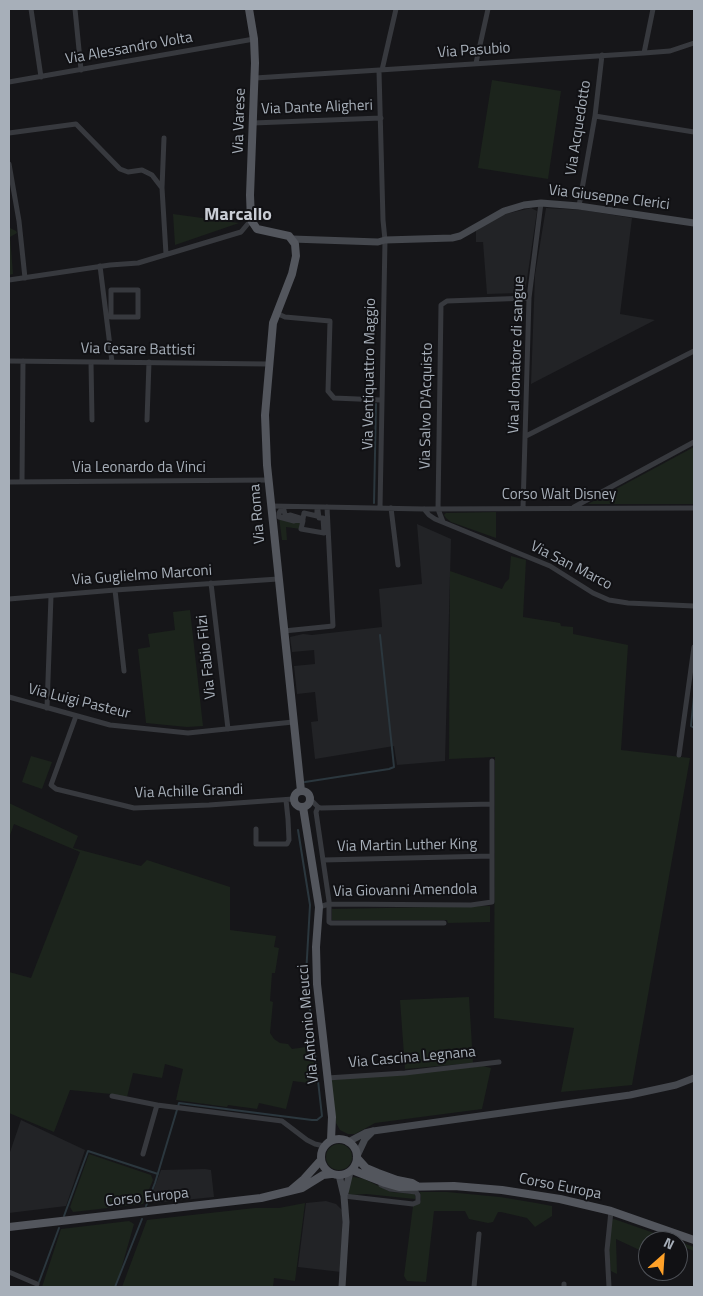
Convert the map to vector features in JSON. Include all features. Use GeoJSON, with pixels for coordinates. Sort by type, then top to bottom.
{"type":"FeatureCollection","features":[{"type":"Feature","properties":{"kind":"main road","name":"Via Varese"},"geometry":{"type":"LineString","coordinates":[[249,9],[254,40],[255,78],[250,194],[251,220]]}},
{"type":"Feature","properties":{"kind":"main road","name":"Via Giuseppe Clerici"},"geometry":{"type":"LineString","coordinates":[[251,220],[255,227],[285,234],[292,239]]}},
{"type":"Feature","properties":{"kind":"main road","name":"Via Roma"},"geometry":{"type":"LineString","coordinates":[[292,239],[296,256],[294,269],[273,323],[268,364],[265,431],[278,579],[301,790]]}},
{"type":"Feature","properties":{"kind":"main road"},"geometry":{"type":"LineString","coordinates":[[301,790],[308,794],[310,799],[308,804],[303,807],[290,800],[301,790]]}},
{"type":"Feature","properties":{"kind":"main road","name":"Via Antonio Meucci"},"geometry":{"type":"LineString","coordinates":[[303,807],[319,907],[317,984],[332,1117],[331,1140]]}},
{"type":"Feature","properties":{"kind":"main road","name":"Via Antonio Meucci"},"geometry":{"type":"LineString","coordinates":[[332,1117],[337,1130],[347,1141]]}},
{"type":"Feature","properties":{"kind":"main road"},"geometry":{"type":"LineString","coordinates":[[341,1139],[353,1145],[357,1157],[351,1171],[335,1175],[326,1170],[321,1160],[321,1152],[324,1146],[331,1140],[341,1139]]}},
{"type":"Feature","properties":{"kind":"main road","name":"Corso Europa"},"geometry":{"type":"LineString","coordinates":[[357,1157],[366,1168],[416,1186]]}},
{"type":"Feature","properties":{"kind":"main road","name":"Corso Europa"},"geometry":{"type":"LineString","coordinates":[[288,1192],[304,1179],[321,1160]]}},
{"type":"Feature","properties":{"kind":"main road","name":"Corso Europa"},"geometry":{"type":"LineString","coordinates":[[351,1171],[399,1187],[454,1186],[502,1190],[560,1199],[611,1211],[694,1240]]}},
{"type":"Feature","properties":{"kind":"main road","name":"Corso Europa"},"geometry":{"type":"LineString","coordinates":[[9,1227],[262,1198],[302,1188],[323,1175],[335,1175]]}},
{"type":"Feature","properties":{"kind":"street"},"geometry":{"type":"LineString","coordinates":[[31,9],[41,77]]}},
{"type":"Feature","properties":{"kind":"street"},"geometry":{"type":"LineString","coordinates":[[75,9],[81,70]]}},
{"type":"Feature","properties":{"kind":"street","name":"Via Ventiquattro Maggio"},"geometry":{"type":"LineString","coordinates":[[380,508],[385,240],[383,220],[381,70],[396,9]]}},
{"type":"Feature","properties":{"kind":"street"},"geometry":{"type":"LineString","coordinates":[[476,63],[488,9]]}},
{"type":"Feature","properties":{"kind":"street"},"geometry":{"type":"LineString","coordinates":[[644,53],[653,9]]}},
{"type":"Feature","properties":{"kind":"street","name":"Via Alessandro Volta"},"geometry":{"type":"LineString","coordinates":[[9,82],[254,40]]}},
{"type":"Feature","properties":{"kind":"street","name":"Via Pasubio"},"geometry":{"type":"LineString","coordinates":[[255,78],[644,53],[670,50],[694,43]]}},
{"type":"Feature","properties":{"kind":"street","name":"Via Acquedotto"},"geometry":{"type":"LineString","coordinates":[[579,206],[595,116],[602,55]]}},
{"type":"Feature","properties":{"kind":"street"},"geometry":{"type":"LineString","coordinates":[[595,116],[694,132]]}},
{"type":"Feature","properties":{"kind":"street","name":"Via Dante Aligheri"},"geometry":{"type":"LineString","coordinates":[[253,123],[381,118]]}},
{"type":"Feature","properties":{"kind":"street"},"geometry":{"type":"LineString","coordinates":[[9,133],[76,124],[120,169],[128,172],[142,170],[152,175],[162,188]]}},
{"type":"Feature","properties":{"kind":"street"},"geometry":{"type":"LineString","coordinates":[[164,138],[162,188],[166,254]]}},
{"type":"Feature","properties":{"kind":"street"},"geometry":{"type":"LineString","coordinates":[[9,164],[19,222],[25,278]]}},
{"type":"Feature","properties":{"kind":"street","name":"Via Giuseppe Clerici"},"geometry":{"type":"LineString","coordinates":[[292,239],[378,242],[385,240],[452,238],[460,236],[504,211],[524,205],[541,203],[579,206],[694,223]]}},
{"type":"Feature","properties":{"kind":"street","name":"Via al donatore di sangue"},"geometry":{"type":"LineString","coordinates":[[523,508],[529,298],[541,203]]}},
{"type":"Feature","properties":{"kind":"street"},"geometry":{"type":"LineString","coordinates":[[9,280],[100,266],[138,263],[241,232],[251,220]]}},
{"type":"Feature","properties":{"kind":"street"},"geometry":{"type":"LineString","coordinates":[[100,266],[112,362]]}},
{"type":"Feature","properties":{"kind":"street"},"geometry":{"type":"LineString","coordinates":[[111,290],[138,290],[138,317],[111,317],[111,290]]}},
{"type":"Feature","properties":{"kind":"street","name":"Via Salvo D'Acquisto"},"geometry":{"type":"LineString","coordinates":[[438,509],[442,304],[447,301],[529,298]]}},
{"type":"Feature","properties":{"kind":"street"},"geometry":{"type":"LineString","coordinates":[[276,313],[285,317],[330,321],[328,391],[334,398],[382,400]]}},
{"type":"Feature","properties":{"kind":"street"},"geometry":{"type":"LineString","coordinates":[[526,436],[694,350]]}},
{"type":"Feature","properties":{"kind":"street","name":"Via Cesare Battisti"},"geometry":{"type":"LineString","coordinates":[[9,361],[268,364]]}},
{"type":"Feature","properties":{"kind":"street"},"geometry":{"type":"LineString","coordinates":[[22,482],[23,361]]}},
{"type":"Feature","properties":{"kind":"street"},"geometry":{"type":"LineString","coordinates":[[90,362],[92,420]]}},
{"type":"Feature","properties":{"kind":"street"},"geometry":{"type":"LineString","coordinates":[[148,420],[149,362]]}},
{"type":"Feature","properties":{"kind":"street"},"geometry":{"type":"LineString","coordinates":[[574,507],[694,442]]}},
{"type":"Feature","properties":{"kind":"street","name":"Via Leonardo da Vinci"},"geometry":{"type":"LineString","coordinates":[[9,482],[269,480]]}},
{"type":"Feature","properties":{"kind":"street"},"geometry":{"type":"LineString","coordinates":[[272,506],[424,509]]}},
{"type":"Feature","properties":{"kind":"street"},"geometry":{"type":"LineString","coordinates":[[284,631],[334,626],[327,507]]}},
{"type":"Feature","properties":{"kind":"street"},"geometry":{"type":"LineString","coordinates":[[391,508],[398,565]]}},
{"type":"Feature","properties":{"kind":"street","name":"Corso Walt Disney"},"geometry":{"type":"LineString","coordinates":[[424,509],[694,508]]}},
{"type":"Feature","properties":{"kind":"street","name":"Via San Marco"},"geometry":{"type":"LineString","coordinates":[[424,509],[428,515],[443,522],[550,566],[593,593],[609,600],[628,603],[694,606]]}},
{"type":"Feature","properties":{"kind":"street"},"geometry":{"type":"LineString","coordinates":[[438,509],[443,522]]}},
{"type":"Feature","properties":{"kind":"street"},"geometry":{"type":"LineString","coordinates":[[284,510],[285,515],[303,518],[304,513],[317,516],[318,510],[319,518],[323,518],[324,533],[301,529],[303,521],[279,517],[279,512],[284,510]]}},
{"type":"Feature","properties":{"kind":"street","name":"Via Guglielmo Marconi"},"geometry":{"type":"LineString","coordinates":[[9,599],[278,579]]}},
{"type":"Feature","properties":{"kind":"street","name":"Via Fabio Filzi"},"geometry":{"type":"LineString","coordinates":[[211,583],[228,729]]}},
{"type":"Feature","properties":{"kind":"street"},"geometry":{"type":"LineString","coordinates":[[115,590],[124,671]]}},
{"type":"Feature","properties":{"kind":"street"},"geometry":{"type":"LineString","coordinates":[[47,708],[51,596]]}},
{"type":"Feature","properties":{"kind":"street"},"geometry":{"type":"LineString","coordinates":[[679,755],[694,647]]}},
{"type":"Feature","properties":{"kind":"street","name":"Via Luigi Pasteur"},"geometry":{"type":"LineString","coordinates":[[9,697],[122,727],[188,733],[293,722]]}},
{"type":"Feature","properties":{"kind":"street","name":"Via Achille Grandi"},"geometry":{"type":"LineString","coordinates":[[76,716],[51,785],[56,789],[134,808],[290,800]]}},
{"type":"Feature","properties":{"kind":"street"},"geometry":{"type":"LineString","coordinates":[[492,761],[492,856]]}},
{"type":"Feature","properties":{"kind":"street"},"geometry":{"type":"LineString","coordinates":[[310,799],[318,807],[492,804]]}},
{"type":"Feature","properties":{"kind":"street"},"geometry":{"type":"LineString","coordinates":[[256,829],[256,844],[287,844],[289,840],[288,819],[290,800]]}},
{"type":"Feature","properties":{"kind":"street"},"geometry":{"type":"LineString","coordinates":[[318,807],[316,812],[329,904],[328,922],[444,923]]}},
{"type":"Feature","properties":{"kind":"street","name":"Via Martin Luther King"},"geometry":{"type":"LineString","coordinates":[[323,860],[492,856]]}},
{"type":"Feature","properties":{"kind":"street","name":"Via Giovanni Amendola"},"geometry":{"type":"LineString","coordinates":[[319,907],[329,904],[471,905],[492,902],[492,856]]}},
{"type":"Feature","properties":{"kind":"street","name":"Via Cascina Legnana"},"geometry":{"type":"LineString","coordinates":[[327,1078],[405,1073],[499,1062]]}},
{"type":"Feature","properties":{"kind":"street"},"geometry":{"type":"LineString","coordinates":[[347,1141],[365,1133],[385,1129],[630,1095],[676,1085],[694,1078]]}},
{"type":"Feature","properties":{"kind":"street"},"geometry":{"type":"LineString","coordinates":[[112,1096],[156,1105],[282,1121],[315,1144],[324,1146]]}},
{"type":"Feature","properties":{"kind":"street"},"geometry":{"type":"LineString","coordinates":[[142,1154],[156,1105]]}},
{"type":"Feature","properties":{"kind":"street"},"geometry":{"type":"LineString","coordinates":[[357,1157],[366,1138],[373,1131]]}},
{"type":"Feature","properties":{"kind":"street"},"geometry":{"type":"LineString","coordinates":[[342,1287],[346,1230],[344,1196],[351,1171]]}},
{"type":"Feature","properties":{"kind":"street"},"geometry":{"type":"LineString","coordinates":[[335,1175],[344,1196]]}},
{"type":"Feature","properties":{"kind":"street"},"geometry":{"type":"LineString","coordinates":[[344,1196],[413,1204],[418,1202],[416,1192],[390,1189],[376,1182],[374,1178]]}},
{"type":"Feature","properties":{"kind":"street"},"geometry":{"type":"LineString","coordinates":[[610,1284],[607,1250],[611,1211]]}},
{"type":"Feature","properties":{"kind":"street"},"geometry":{"type":"LineString","coordinates":[[474,1287],[479,1234]]}},
{"type":"Feature","properties":{"kind":"street"},"geometry":{"type":"LineString","coordinates":[[9,1272],[37,1284]]}},
{"type":"Feature","properties":{"kind":"shaded area"},"geometry":{"type":"Polygon","coordinates":[[[492,80],[561,91],[548,179],[478,168],[492,80]]]}},
{"type":"Feature","properties":{"kind":"shaded area"},"geometry":{"type":"Polygon","coordinates":[[[531,208],[537,211],[526,286],[519,293],[487,294],[483,242],[476,242],[476,231],[497,216],[531,208]]]}},
{"type":"Feature","properties":{"kind":"shaded area"},"geometry":{"type":"Polygon","coordinates":[[[546,208],[583,210],[632,218],[620,314],[655,320],[531,384],[535,275],[546,208]]]}},
{"type":"Feature","properties":{"kind":"shaded area"},"geometry":{"type":"Polygon","coordinates":[[[173,214],[239,223],[175,245],[173,214]]]}},
{"type":"Feature","properties":{"kind":"shaded area"},"geometry":{"type":"Polygon","coordinates":[[[9,223],[10,228],[17,233],[10,237],[13,274],[9,275],[9,223]]]}},
{"type":"Feature","properties":{"kind":"shaded area"},"geometry":{"type":"Polygon","coordinates":[[[694,447],[694,504],[588,504],[694,447]]]}},
{"type":"Feature","properties":{"kind":"shaded area"},"geometry":{"type":"Polygon","coordinates":[[[496,512],[496,538],[451,522],[444,515],[446,513],[496,512]]]}},
{"type":"Feature","properties":{"kind":"shaded area"},"geometry":{"type":"Polygon","coordinates":[[[279,517],[303,521],[301,529],[286,527],[287,540],[282,540],[279,517]]]}},
{"type":"Feature","properties":{"kind":"shaded area"},"geometry":{"type":"Polygon","coordinates":[[[417,524],[451,539],[445,761],[397,765],[394,746],[315,759],[311,722],[318,721],[315,692],[297,694],[294,666],[315,664],[314,650],[292,652],[290,637],[303,634],[312,635],[382,627],[379,589],[422,584],[417,524]]]}},
{"type":"Feature","properties":{"kind":"shaded area"},"geometry":{"type":"Polygon","coordinates":[[[511,556],[526,560],[523,617],[560,623],[561,626],[573,627],[573,634],[628,645],[621,750],[690,758],[632,1085],[561,1092],[574,1028],[494,1018],[495,757],[449,759],[450,571],[502,589],[509,579],[511,556]]]}},
{"type":"Feature","properties":{"kind":"shaded area"},"geometry":{"type":"Polygon","coordinates":[[[190,610],[203,726],[187,727],[146,723],[138,649],[150,647],[148,634],[175,630],[173,612],[190,610]]]}},
{"type":"Feature","properties":{"kind":"shaded area"},"geometry":{"type":"Polygon","coordinates":[[[31,756],[52,762],[42,789],[22,782],[31,756]]]}},
{"type":"Feature","properties":{"kind":"shaded area"},"geometry":{"type":"Polygon","coordinates":[[[9,803],[78,836],[73,848],[141,866],[147,860],[230,887],[230,930],[276,936],[274,947],[279,948],[275,973],[272,973],[270,1001],[273,1002],[270,1033],[274,1039],[280,1043],[288,1044],[292,1049],[306,1047],[312,1042],[316,1084],[293,1081],[286,1109],[259,1103],[257,1109],[228,1105],[227,1107],[176,1100],[183,1069],[165,1064],[162,1078],[133,1073],[127,1097],[70,1090],[54,1132],[9,1113],[9,972],[31,978],[80,852],[14,824],[9,838],[9,803]]]}},
{"type":"Feature","properties":{"kind":"shaded area"},"geometry":{"type":"Polygon","coordinates":[[[490,906],[490,922],[448,923],[447,920],[332,920],[332,909],[490,906]]]}},
{"type":"Feature","properties":{"kind":"shaded area"},"geometry":{"type":"Polygon","coordinates":[[[469,997],[473,1063],[405,1069],[400,1000],[469,997]]]}},
{"type":"Feature","properties":{"kind":"shaded area"},"geometry":{"type":"Polygon","coordinates":[[[483,1066],[491,1068],[482,1109],[375,1123],[355,1134],[348,1134],[340,1130],[336,1123],[331,1080],[483,1066]]]}},
{"type":"Feature","properties":{"kind":"shaded area"},"geometry":{"type":"Polygon","coordinates":[[[21,1120],[85,1150],[66,1206],[9,1213],[9,1155],[21,1120]]]}},
{"type":"Feature","properties":{"kind":"shaded area"},"geometry":{"type":"Polygon","coordinates":[[[339,1144],[348,1148],[352,1157],[348,1166],[339,1170],[330,1166],[326,1157],[330,1148],[339,1144]]]}},
{"type":"Feature","properties":{"kind":"shaded area"},"geometry":{"type":"Polygon","coordinates":[[[89,1154],[151,1175],[153,1180],[143,1204],[73,1212],[70,1207],[89,1154]]]}},
{"type":"Feature","properties":{"kind":"shaded area"},"geometry":{"type":"Polygon","coordinates":[[[161,1170],[211,1170],[214,1197],[153,1203],[154,1189],[161,1170]]]}},
{"type":"Feature","properties":{"kind":"shaded area"},"geometry":{"type":"Polygon","coordinates":[[[351,1178],[364,1179],[391,1192],[414,1194],[416,1196],[415,1199],[366,1194],[350,1195],[348,1192],[351,1178]]]}},
{"type":"Feature","properties":{"kind":"shaded area"},"geometry":{"type":"Polygon","coordinates":[[[420,1192],[447,1192],[500,1197],[536,1203],[552,1206],[552,1216],[535,1227],[527,1218],[501,1212],[498,1212],[493,1222],[488,1223],[469,1219],[465,1211],[434,1211],[426,1282],[407,1281],[404,1276],[413,1206],[421,1200],[420,1192]]]}},
{"type":"Feature","properties":{"kind":"shaded area"},"geometry":{"type":"Polygon","coordinates":[[[326,1201],[336,1204],[343,1211],[341,1272],[298,1267],[306,1203],[326,1201]]]}},
{"type":"Feature","properties":{"kind":"shaded area"},"geometry":{"type":"Polygon","coordinates":[[[305,1203],[295,1281],[274,1278],[273,1287],[122,1287],[147,1220],[255,1208],[279,1208],[305,1203]]]}},
{"type":"Feature","properties":{"kind":"shaded area"},"geometry":{"type":"Polygon","coordinates":[[[614,1219],[648,1231],[638,1231],[638,1249],[616,1239],[617,1274],[611,1271],[609,1253],[611,1220],[614,1219]]]}},
{"type":"Feature","properties":{"kind":"shaded area"},"geometry":{"type":"Polygon","coordinates":[[[129,1221],[134,1224],[116,1287],[42,1287],[61,1229],[129,1221]]]}},
{"type":"Feature","properties":{"kind":"shaded area"},"geometry":{"type":"Polygon","coordinates":[[[688,1245],[694,1247],[694,1251],[688,1249],[688,1245]]]}},
{"type":"Feature","properties":{"kind":"waterway"},"geometry":{"type":"LineString","coordinates":[[374,503],[376,404]]}},
{"type":"Feature","properties":{"kind":"waterway"},"geometry":{"type":"LineString","coordinates":[[305,782],[394,767],[380,635]]}},
{"type":"Feature","properties":{"kind":"waterway"},"geometry":{"type":"LineString","coordinates":[[694,696],[691,726],[694,728]]}},
{"type":"Feature","properties":{"kind":"waterway"},"geometry":{"type":"LineString","coordinates":[[146,1206],[155,1183],[179,1103],[312,1120],[317,1120],[322,1116],[306,975],[310,905],[298,830]]}},
{"type":"Feature","properties":{"kind":"waterway"},"geometry":{"type":"LineString","coordinates":[[64,1216],[88,1151],[158,1174]]}},
{"type":"Feature","properties":{"kind":"waterway"},"geometry":{"type":"LineString","coordinates":[[115,1287],[142,1219]]}},
{"type":"Feature","properties":{"kind":"waterway"},"geometry":{"type":"LineString","coordinates":[[39,1282],[59,1228]]}},
{"type":"Feature","properties":{"kind":"district","name":"Marcallo"},"geometry":{"type":"Point","coordinates":[238,216]}}]}
